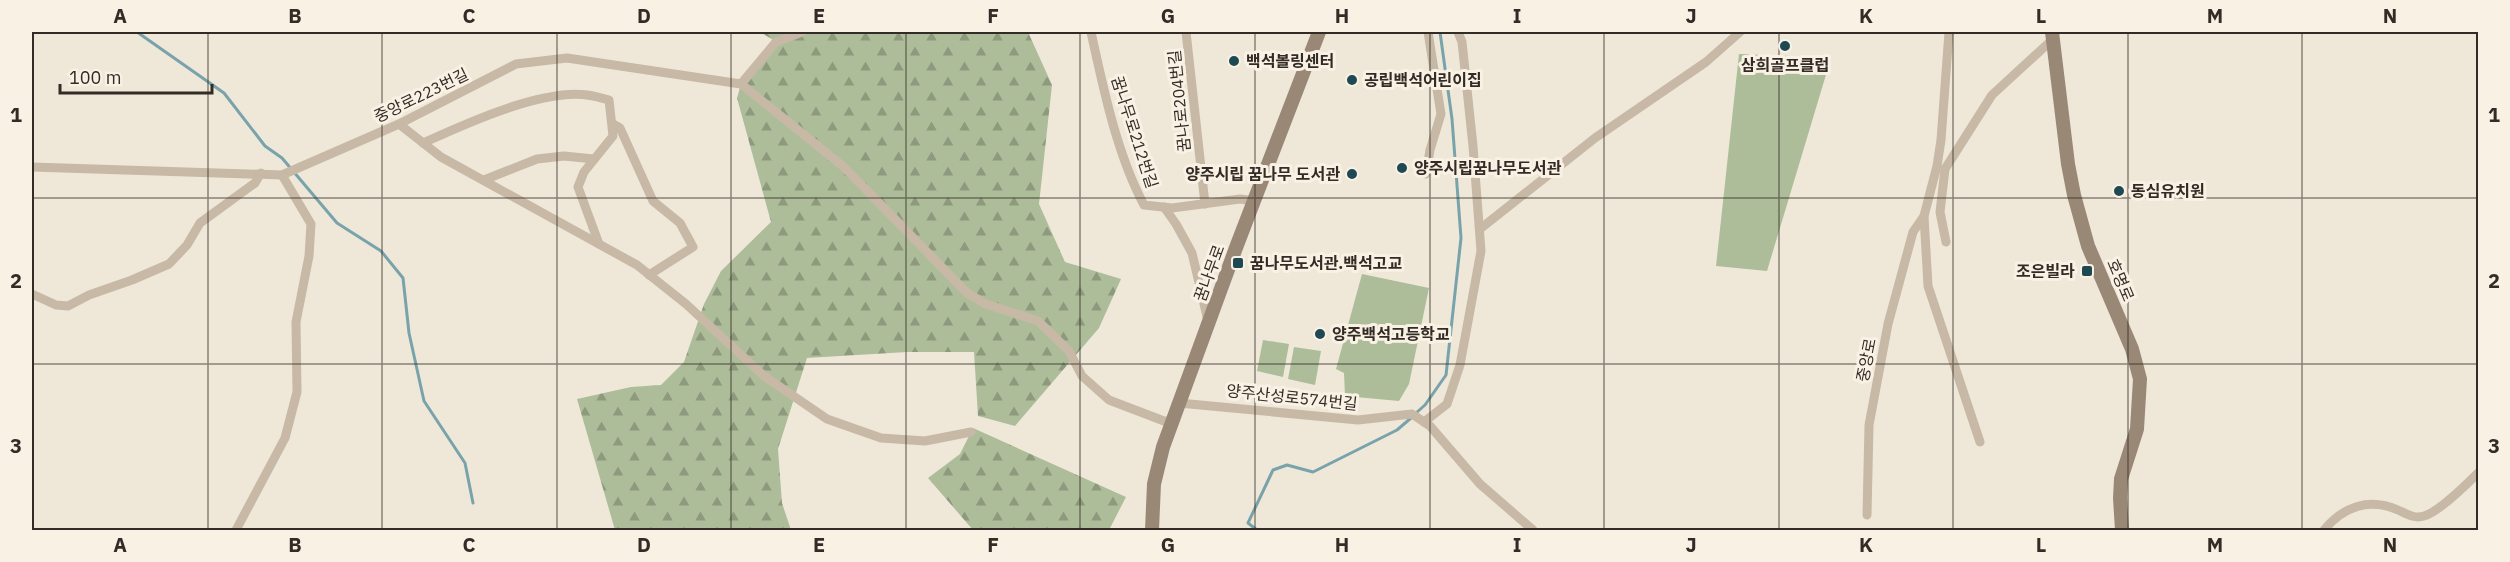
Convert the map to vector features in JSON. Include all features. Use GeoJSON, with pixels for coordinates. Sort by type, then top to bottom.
{"type":"FeatureCollection","features":[{"type":"Feature","properties":{"kind":"street"},"geometry":{"type":"LineString","coordinates":[[802,32],[776,42],[741,84],[844,167],[967,293],[986,304],[1038,321],[1069,351],[1082,376],[1109,400],[1164,421],[1171,421]]}},
{"type":"Feature","properties":{"kind":"street","name":"꿈나무로212번길"},"geometry":{"type":"LineString","coordinates":[[1091,32],[1103,89],[1134,186],[1144,205],[1164,207],[1192,253],[1209,323]]}},
{"type":"Feature","properties":{"kind":"street","name":"꿈나로204번길"},"geometry":{"type":"LineString","coordinates":[[1186,32],[1205,204]]}},
{"type":"Feature","properties":{"kind":"street","name":"꿈나무로"},"geometry":{"type":"LineString","coordinates":[[1152,531],[1154,484],[1171,421],[1255,201],[1315,32]]}},
{"type":"Feature","properties":{"kind":"street"},"geometry":{"type":"LineString","coordinates":[[1426,174],[1430,150],[1442,114],[1428,32]]}},
{"type":"Feature","properties":{"kind":"street"},"geometry":{"type":"LineString","coordinates":[[1418,418],[1447,404],[1460,365],[1481,251],[1473,146],[1462,42],[1458,32]]}},
{"type":"Feature","properties":{"kind":"street"},"geometry":{"type":"LineString","coordinates":[[1480,229],[1595,138],[1706,62],[1740,32]]}},
{"type":"Feature","properties":{"kind":"street","name":"중앙로"},"geometry":{"type":"LineString","coordinates":[[1949,32],[1941,140],[1924,216],[1928,286],[1980,442]]}},
{"type":"Feature","properties":{"kind":"street","name":"호명로"},"geometry":{"type":"LineString","coordinates":[[1946,242],[1940,212],[1945,169],[1992,94],[2052,34]]}},
{"type":"Feature","properties":{"kind":"street","name":"호명로"},"geometry":{"type":"LineString","coordinates":[[2052,34],[2074,195],[2088,246],[2132,349],[2140,379],[2137,429],[2121,479],[2122,531]]}},
{"type":"Feature","properties":{"kind":"street","name":"중앙로223번길"},"geometry":{"type":"LineString","coordinates":[[32,167],[284,174],[399,124],[516,64],[567,58],[741,84]]}},
{"type":"Feature","properties":{"kind":"street"},"geometry":{"type":"LineString","coordinates":[[423,143],[472,120],[543,98],[585,94],[609,100],[613,136],[584,172],[578,188],[599,244]]}},
{"type":"Feature","properties":{"kind":"street"},"geometry":{"type":"LineString","coordinates":[[399,124],[441,157],[637,265],[764,376],[827,419],[880,438],[925,441],[971,432]]}},
{"type":"Feature","properties":{"kind":"street"},"geometry":{"type":"LineString","coordinates":[[613,124],[620,128],[653,201],[680,224],[693,247],[649,275]]}},
{"type":"Feature","properties":{"kind":"street"},"geometry":{"type":"LineString","coordinates":[[484,180],[537,159],[564,156],[594,159]]}},
{"type":"Feature","properties":{"kind":"street"},"geometry":{"type":"LineString","coordinates":[[32,294],[56,305],[68,306],[89,295],[169,264],[187,245],[200,223],[248,188],[261,173]]}},
{"type":"Feature","properties":{"kind":"street"},"geometry":{"type":"LineString","coordinates":[[236,531],[285,438],[297,392],[296,322],[309,256],[311,224],[284,174]]}},
{"type":"Feature","properties":{"kind":"street"},"geometry":{"type":"LineString","coordinates":[[1164,207],[1240,199],[1255,201]]}},
{"type":"Feature","properties":{"kind":"street","name":"중앙로"},"geometry":{"type":"LineString","coordinates":[[1867,515],[1869,425],[1888,324],[1913,232],[1924,216]]}},
{"type":"Feature","properties":{"kind":"street","name":"양주산성로574번길"},"geometry":{"type":"LineString","coordinates":[[1179,403],[1358,420],[1418,418]]}},
{"type":"Feature","properties":{"kind":"street"},"geometry":{"type":"LineString","coordinates":[[1418,418],[1430,426],[1480,484],[1533,531]]}},
{"type":"Feature","properties":{"kind":"street"},"geometry":{"type":"LineString","coordinates":[[2324,531],[2338,514],[2364,506],[2384,504],[2411,516],[2426,516],[2458,492],[2478,473]]}},
{"type":"Feature","properties":{"kind":"green space"},"geometry":{"type":"Polygon","coordinates":[[[760,32],[1028,32],[1052,85],[1039,204],[1065,262],[1121,279],[1099,328],[1015,426],[978,416],[974,352],[907,352],[807,358],[778,449],[782,503],[791,530],[615,530],[577,399],[631,387],[661,385],[684,362],[704,304],[721,271],[771,222],[737,98],[741,84],[775,41],[760,32]]]}},
{"type":"Feature","properties":{"kind":"green space"},"geometry":{"type":"Polygon","coordinates":[[[1739,54],[1790,56],[1828,68],[1767,271],[1716,266],[1739,54]]]}},
{"type":"Feature","properties":{"kind":"green space"},"geometry":{"type":"Polygon","coordinates":[[[1362,274],[1429,288],[1409,384],[1399,401],[1345,396],[1344,373],[1336,369],[1362,274]]]}},
{"type":"Feature","properties":{"kind":"green space"},"geometry":{"type":"Polygon","coordinates":[[[1263,340],[1289,344],[1283,377],[1257,371],[1263,340]]]}},
{"type":"Feature","properties":{"kind":"green space"},"geometry":{"type":"Polygon","coordinates":[[[1294,347],[1321,351],[1315,385],[1288,379],[1294,347]]]}},
{"type":"Feature","properties":{"kind":"green space"},"geometry":{"type":"Polygon","coordinates":[[[973,428],[1126,497],[1109,530],[973,530],[928,478],[960,454],[973,428]]]}},
{"type":"Feature","properties":{"kind":"waterway"},"geometry":{"type":"LineString","coordinates":[[137,32],[224,93],[265,146],[282,158],[337,223],[381,251],[403,278],[409,333],[424,401],[465,463],[473,503]]}},
{"type":"Feature","properties":{"kind":"waterway"},"geometry":{"type":"LineString","coordinates":[[1416,413],[1425,405],[1446,375],[1461,238],[1452,119],[1440,32]]}},
{"type":"Feature","properties":{"kind":"waterway"},"geometry":{"type":"LineString","coordinates":[[1257,530],[1248,523],[1273,470],[1287,465],[1313,472],[1397,430],[1411,418]]}},
{"type":"Feature","properties":{"kind":"place","name":"삼희골프클럽"},"geometry":{"type":"Point","coordinates":[1785,46]}},
{"type":"Feature","properties":{"kind":"place","name":"백석볼링센터"},"geometry":{"type":"Point","coordinates":[1234,61]}},
{"type":"Feature","properties":{"kind":"place","name":"공립백석어린이집"},"geometry":{"type":"Point","coordinates":[1352,80]}},
{"type":"Feature","properties":{"kind":"place","name":"양주시립꿈나무도서관"},"geometry":{"type":"Point","coordinates":[1402,168]}},
{"type":"Feature","properties":{"kind":"place","name":"양주시립 꿈나무 도서관"},"geometry":{"type":"Point","coordinates":[1352,174]}},
{"type":"Feature","properties":{"kind":"place","name":"동심유치원"},"geometry":{"type":"Point","coordinates":[2119,191]}},
{"type":"Feature","properties":{"kind":"place","name":"꿈나무도서관.백석고교"},"geometry":{"type":"Point","coordinates":[1238,263]}},
{"type":"Feature","properties":{"kind":"place","name":"조은빌라"},"geometry":{"type":"Point","coordinates":[2087,271]}},
{"type":"Feature","properties":{"kind":"place","name":"양주백석고등학교"},"geometry":{"type":"Point","coordinates":[1320,334]}}]}
